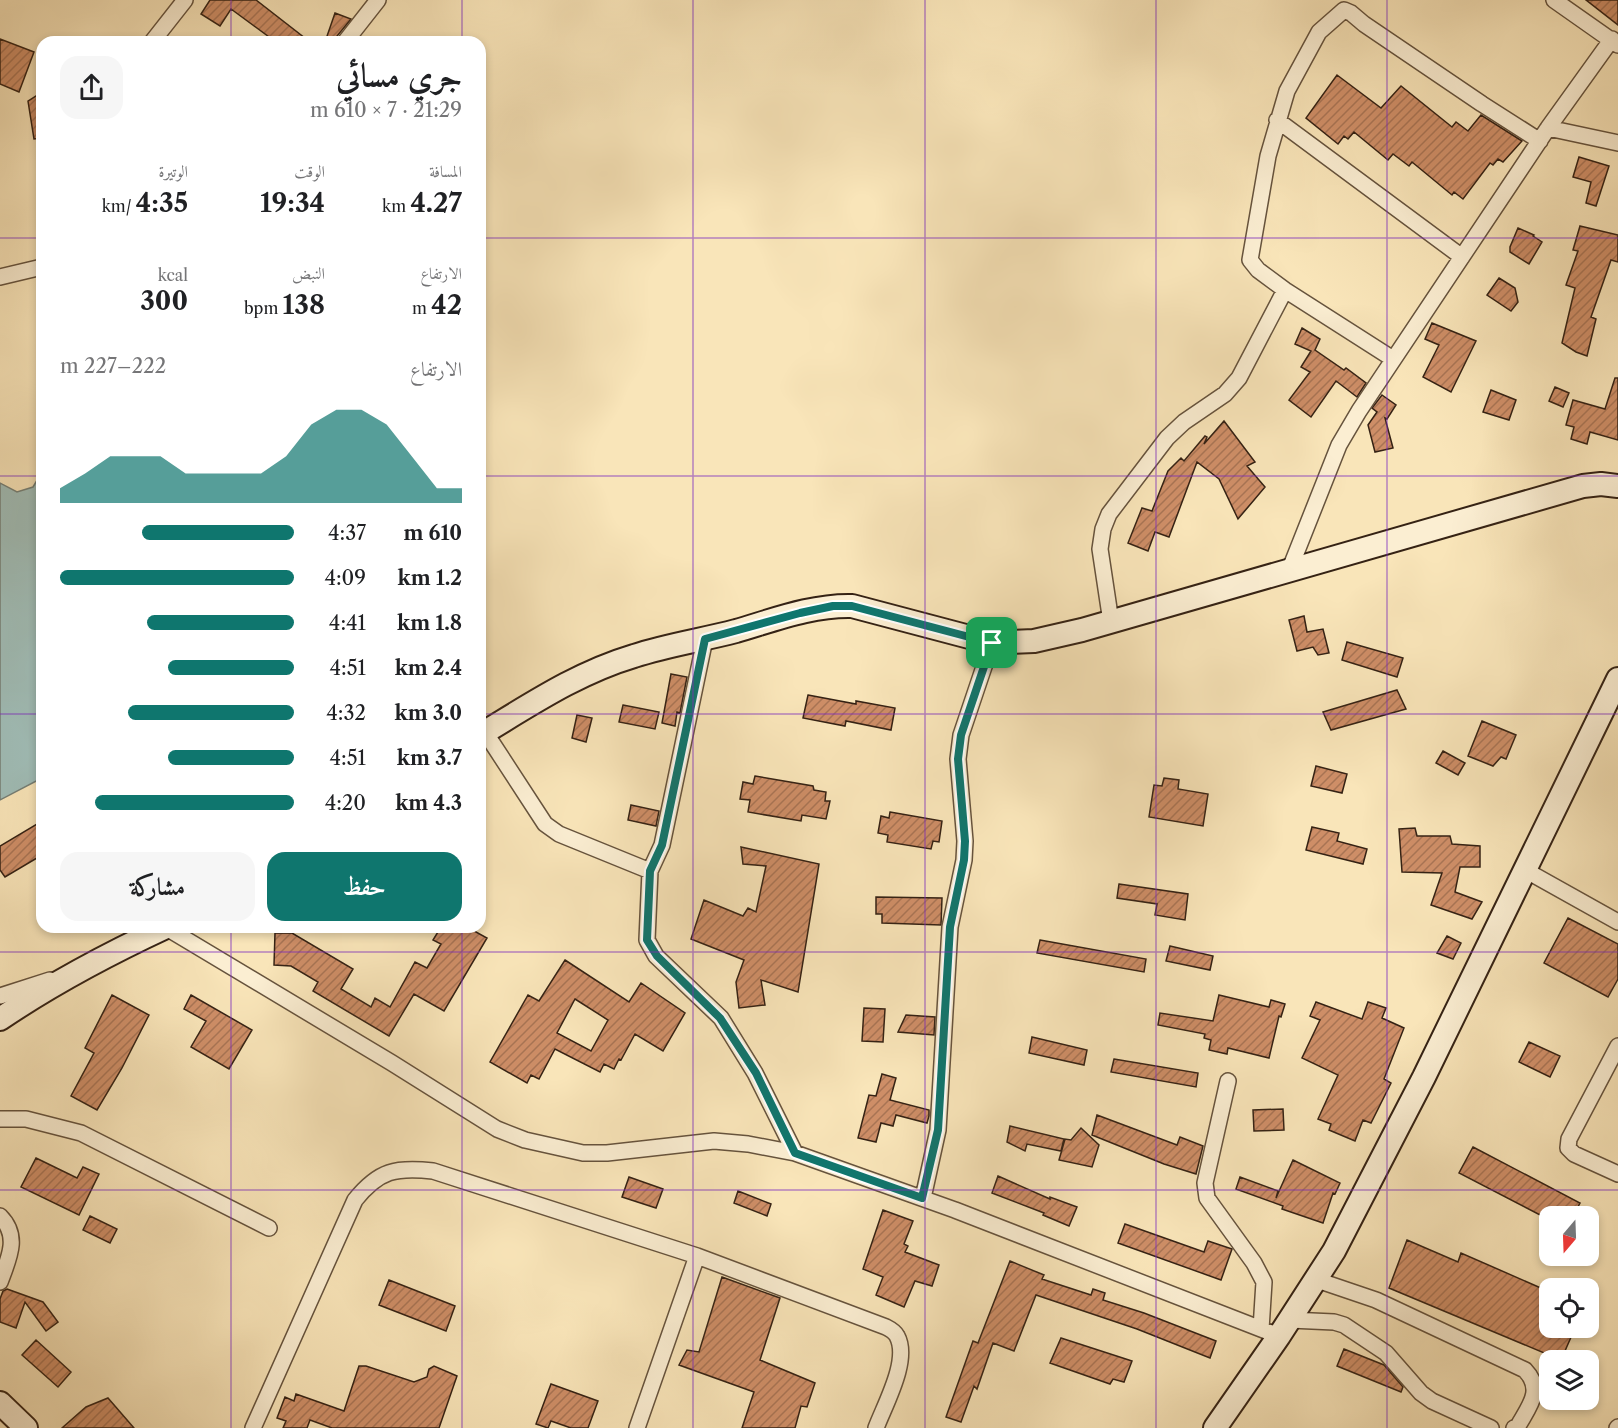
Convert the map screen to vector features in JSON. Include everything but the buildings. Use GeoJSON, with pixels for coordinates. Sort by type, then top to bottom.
{"type":"FeatureCollection","features":[{"type":"Feature","properties":{"kind":"street"},"geometry":{"type":"LineString","coordinates":[[157,36],[185,0]]}},
{"type":"Feature","properties":{"kind":"street"},"geometry":{"type":"LineString","coordinates":[[350,36],[378,0]]}},
{"type":"Feature","properties":{"kind":"street"},"geometry":{"type":"LineString","coordinates":[[1289,571],[1339,445],[1359,411],[1544,134],[1615,42],[1554,0]]}},
{"type":"Feature","properties":{"kind":"street"},"geometry":{"type":"LineString","coordinates":[[1393,359],[1285,290],[1258,270],[1250,260],[1262,186],[1277,120],[1287,90],[1319,32],[1344,10],[1482,104],[1544,134],[1618,143]]}},
{"type":"Feature","properties":{"kind":"street"},"geometry":{"type":"LineString","coordinates":[[1277,120],[1462,257]]}},
{"type":"Feature","properties":{"kind":"street"},"geometry":{"type":"LineString","coordinates":[[0,277],[36,268]]}},
{"type":"Feature","properties":{"kind":"street"},"geometry":{"type":"LineString","coordinates":[[1111,622],[1100,549],[1103,529],[1109,514],[1167,438],[1184,422],[1225,394],[1239,378],[1285,290]]}},
{"type":"Feature","properties":{"kind":"street"},"geometry":{"type":"LineString","coordinates":[[486,732],[564,684],[634,656],[800,613],[833,606],[852,606],[992,643],[1034,641],[1111,622],[1583,486],[1601,484],[1618,486]]}},
{"type":"Feature","properties":{"kind":"street"},"geometry":{"type":"LineString","coordinates":[[705,639],[662,845],[650,871],[647,940],[657,956],[720,1018],[756,1073],[795,1153]]}},
{"type":"Feature","properties":{"kind":"street"},"geometry":{"type":"LineString","coordinates":[[922,1198],[938,1130],[950,927],[965,850],[958,759],[961,735],[992,643]]}},
{"type":"Feature","properties":{"kind":"street"},"geometry":{"type":"LineString","coordinates":[[1215,1428],[1277,1328],[1317,1280],[1334,1251],[1419,1087],[1618,679]]}},
{"type":"Feature","properties":{"kind":"street"},"geometry":{"type":"LineString","coordinates":[[486,740],[545,824],[559,834],[650,871]]}},
{"type":"Feature","properties":{"kind":"street"},"geometry":{"type":"LineString","coordinates":[[1525,870],[1618,922]]}},
{"type":"Feature","properties":{"kind":"street"},"geometry":{"type":"LineString","coordinates":[[0,1019],[75,972],[153,933]]}},
{"type":"Feature","properties":{"kind":"street"},"geometry":{"type":"LineString","coordinates":[[175,933],[497,1129],[525,1140],[583,1153],[608,1153],[714,1141],[748,1144],[795,1153],[1277,1328],[1334,1322],[1344,1325],[1386,1353],[1421,1393],[1432,1401],[1491,1428]]}},
{"type":"Feature","properties":{"kind":"street"},"geometry":{"type":"LineString","coordinates":[[0,996],[75,972]]}},
{"type":"Feature","properties":{"kind":"street"},"geometry":{"type":"LineString","coordinates":[[1618,1046],[1569,1139],[1569,1148],[1574,1154],[1618,1174]]}},
{"type":"Feature","properties":{"kind":"street"},"geometry":{"type":"LineString","coordinates":[[1228,1081],[1205,1183],[1207,1198],[1254,1263],[1264,1282],[1277,1328]]}},
{"type":"Feature","properties":{"kind":"street"},"geometry":{"type":"LineString","coordinates":[[0,1119],[26,1119],[81,1133],[269,1228]]}},
{"type":"Feature","properties":{"kind":"street"},"geometry":{"type":"LineString","coordinates":[[253,1428],[355,1200],[368,1184],[385,1174],[408,1168],[433,1171],[697,1256],[886,1327],[896,1334],[901,1347],[901,1364],[876,1428]]}},
{"type":"Feature","properties":{"kind":"street"},"geometry":{"type":"LineString","coordinates":[[0,1216],[11,1232],[12,1243],[0,1282]]}},
{"type":"Feature","properties":{"kind":"street"},"geometry":{"type":"LineString","coordinates":[[637,1428],[697,1256]]}},
{"type":"Feature","properties":{"kind":"street"},"geometry":{"type":"LineString","coordinates":[[1317,1280],[1376,1300],[1525,1370],[1532,1377],[1535,1385],[1534,1396],[1518,1426],[1514,1428]]}},
{"type":"Feature","properties":{"kind":"street"},"geometry":{"type":"LineString","coordinates":[[0,1403],[26,1428]]}},
{"type":"Feature","properties":{"kind":"water"},"geometry":{"type":"Polygon","coordinates":[[[36,482],[36,781],[0,800],[0,483],[17,492],[33,487],[36,482]]]}},
{"type":"Feature","properties":{"kind":"route"},"geometry":{"type":"LineString","coordinates":[[833,606],[852,606],[992,643],[961,735],[958,759],[965,841],[964,860],[950,927],[938,1130],[922,1198],[795,1153],[756,1073],[720,1018],[657,956],[647,940],[648,886],[650,871],[662,845],[705,639],[800,613],[833,606]]}}]}
